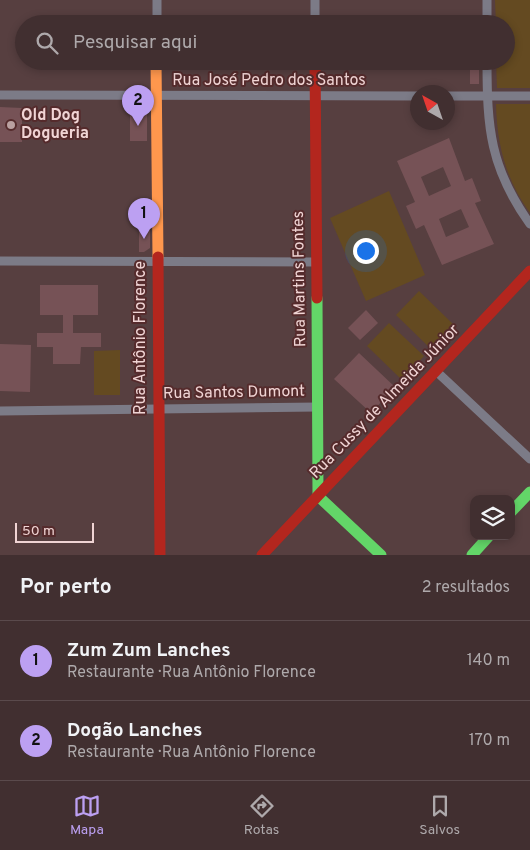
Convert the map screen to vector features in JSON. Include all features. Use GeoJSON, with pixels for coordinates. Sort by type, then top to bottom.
{"type":"FeatureCollection","features":[{"type":"Feature","properties":{"kind":"street"},"geometry":{"type":"LineString","coordinates":[[156,15],[157,0]]}},
{"type":"Feature","properties":{"kind":"street"},"geometry":{"type":"LineString","coordinates":[[314,0],[315,15]]}},
{"type":"Feature","properties":{"kind":"street"},"geometry":{"type":"LineString","coordinates":[[487,0],[487,15]]}},
{"type":"Feature","properties":{"kind":"street","name":"Rua Antônio Florence"},"geometry":{"type":"LineString","coordinates":[[156,70],[160,555]]}},
{"type":"Feature","properties":{"kind":"street","name":"Rua Martins Fontes"},"geometry":{"type":"LineString","coordinates":[[315,70],[318,496]]}},
{"type":"Feature","properties":{"kind":"street"},"geometry":{"type":"LineString","coordinates":[[487,70],[488,124],[494,152],[503,179],[516,204],[530,224]]}},
{"type":"Feature","properties":{"kind":"street","name":"Rua José Pedro dos Santos"},"geometry":{"type":"LineString","coordinates":[[0,95],[410,96]]}},
{"type":"Feature","properties":{"kind":"street"},"geometry":{"type":"LineString","coordinates":[[455,96],[530,96]]}},
{"type":"Feature","properties":{"kind":"street"},"geometry":{"type":"LineString","coordinates":[[0,261],[316,262]]}},
{"type":"Feature","properties":{"kind":"street","name":"Rua Cussy de Almeida Júnior"},"geometry":{"type":"LineString","coordinates":[[262,555],[437,372],[530,271]]}},
{"type":"Feature","properties":{"kind":"street"},"geometry":{"type":"LineString","coordinates":[[437,372],[530,459]]}},
{"type":"Feature","properties":{"kind":"street","name":"Rua Santos Dumont"},"geometry":{"type":"LineString","coordinates":[[0,411],[318,407]]}},
{"type":"Feature","properties":{"kind":"street"},"geometry":{"type":"LineString","coordinates":[[515,508],[530,492]]}},
{"type":"Feature","properties":{"kind":"street"},"geometry":{"type":"LineString","coordinates":[[318,496],[381,555]]}},
{"type":"Feature","properties":{"kind":"street"},"geometry":{"type":"LineString","coordinates":[[472,555],[485,540]]}},
{"type":"Feature","properties":{"kind":"shaded area"},"geometry":{"type":"Polygon","coordinates":[[[495,0],[530,0],[530,88],[497,88],[496,70],[515,70],[515,15],[496,15],[495,0]]]}},
{"type":"Feature","properties":{"kind":"shaded area"},"geometry":{"type":"Polygon","coordinates":[[[496,104],[530,104],[530,213],[515,188],[504,162],[498,134],[496,104]]]}},
{"type":"Feature","properties":{"kind":"shaded area"},"geometry":{"type":"Polygon","coordinates":[[[389,191],[425,275],[366,301],[330,218],[389,191]]]}},
{"type":"Feature","properties":{"kind":"shaded area"},"geometry":{"type":"Polygon","coordinates":[[[419,291],[454,325],[431,349],[396,315],[419,291]]]}},
{"type":"Feature","properties":{"kind":"shaded area"},"geometry":{"type":"Polygon","coordinates":[[[389,323],[424,356],[402,380],[367,346],[389,323]]]}},
{"type":"Feature","properties":{"kind":"shaded area"},"geometry":{"type":"Polygon","coordinates":[[[120,350],[120,395],[94,395],[94,351],[120,350]]]}},
{"type":"Feature","properties":{"kind":"building"},"geometry":{"type":"Polygon","coordinates":[[[470,70],[479,70],[479,84],[470,84],[470,70]]]}},
{"type":"Feature","properties":{"kind":"building","name":"Old Dog Dogueria"},"geometry":{"type":"Polygon","coordinates":[[[0,107],[22,108],[22,142],[0,142],[0,107]]]}},
{"type":"Feature","properties":{"kind":"building"},"geometry":{"type":"Polygon","coordinates":[[[130,110],[147,110],[147,141],[130,141],[130,110]]]}},
{"type":"Feature","properties":{"kind":"building"},"geometry":{"type":"Polygon","coordinates":[[[449,138],[465,181],[472,178],[481,201],[475,203],[494,244],[442,265],[424,225],[416,229],[406,206],[415,202],[397,161],[449,138]],[[443,167],[421,177],[429,196],[451,186],[443,167]],[[461,209],[439,219],[446,237],[469,227],[461,209]]]}},
{"type":"Feature","properties":{"kind":"building"},"geometry":{"type":"Polygon","coordinates":[[[139,229],[150,229],[150,248],[144,252],[139,252],[139,229]]]}},
{"type":"Feature","properties":{"kind":"building"},"geometry":{"type":"Polygon","coordinates":[[[40,285],[98,285],[98,315],[73,315],[73,333],[101,333],[101,347],[81,347],[80,364],[53,364],[53,347],[37,347],[37,333],[63,333],[63,315],[40,315],[40,285]]]}},
{"type":"Feature","properties":{"kind":"building"},"geometry":{"type":"Polygon","coordinates":[[[366,310],[378,323],[360,340],[348,328],[366,310]]]}},
{"type":"Feature","properties":{"kind":"building"},"geometry":{"type":"Polygon","coordinates":[[[0,344],[31,345],[30,392],[0,391],[0,344]]]}},
{"type":"Feature","properties":{"kind":"building"},"geometry":{"type":"Polygon","coordinates":[[[359,353],[395,387],[371,413],[334,379],[359,353]]]}},
{"type":"Feature","properties":{"kind":"traffic: fast"},"geometry":{"type":"LineString","coordinates":[[317,298],[318,496],[381,555]]}},
{"type":"Feature","properties":{"kind":"traffic: fast"},"geometry":{"type":"LineString","coordinates":[[515,508],[530,492]]}},
{"type":"Feature","properties":{"kind":"traffic: fast"},"geometry":{"type":"LineString","coordinates":[[472,555],[485,540]]}},
{"type":"Feature","properties":{"kind":"traffic: slow"},"geometry":{"type":"LineString","coordinates":[[156,70],[158,257]]}},
{"type":"Feature","properties":{"kind":"traffic: jam"},"geometry":{"type":"LineString","coordinates":[[315,70],[317,298]]}},
{"type":"Feature","properties":{"kind":"traffic: jam"},"geometry":{"type":"LineString","coordinates":[[158,257],[160,555]]}},
{"type":"Feature","properties":{"kind":"traffic: jam"},"geometry":{"type":"LineString","coordinates":[[262,555],[530,271]]}},
{"type":"Feature","properties":{"kind":"place","name":"Old Dog Dogueria"},"geometry":{"type":"Point","coordinates":[11,125]}},
{"type":"Feature","properties":{"kind":"place","name":"Dogão Lanches"},"geometry":{"type":"Point","coordinates":[138,126]}},
{"type":"Feature","properties":{"kind":"place","name":"Zum Zum Lanches"},"geometry":{"type":"Point","coordinates":[144,239]}}]}
